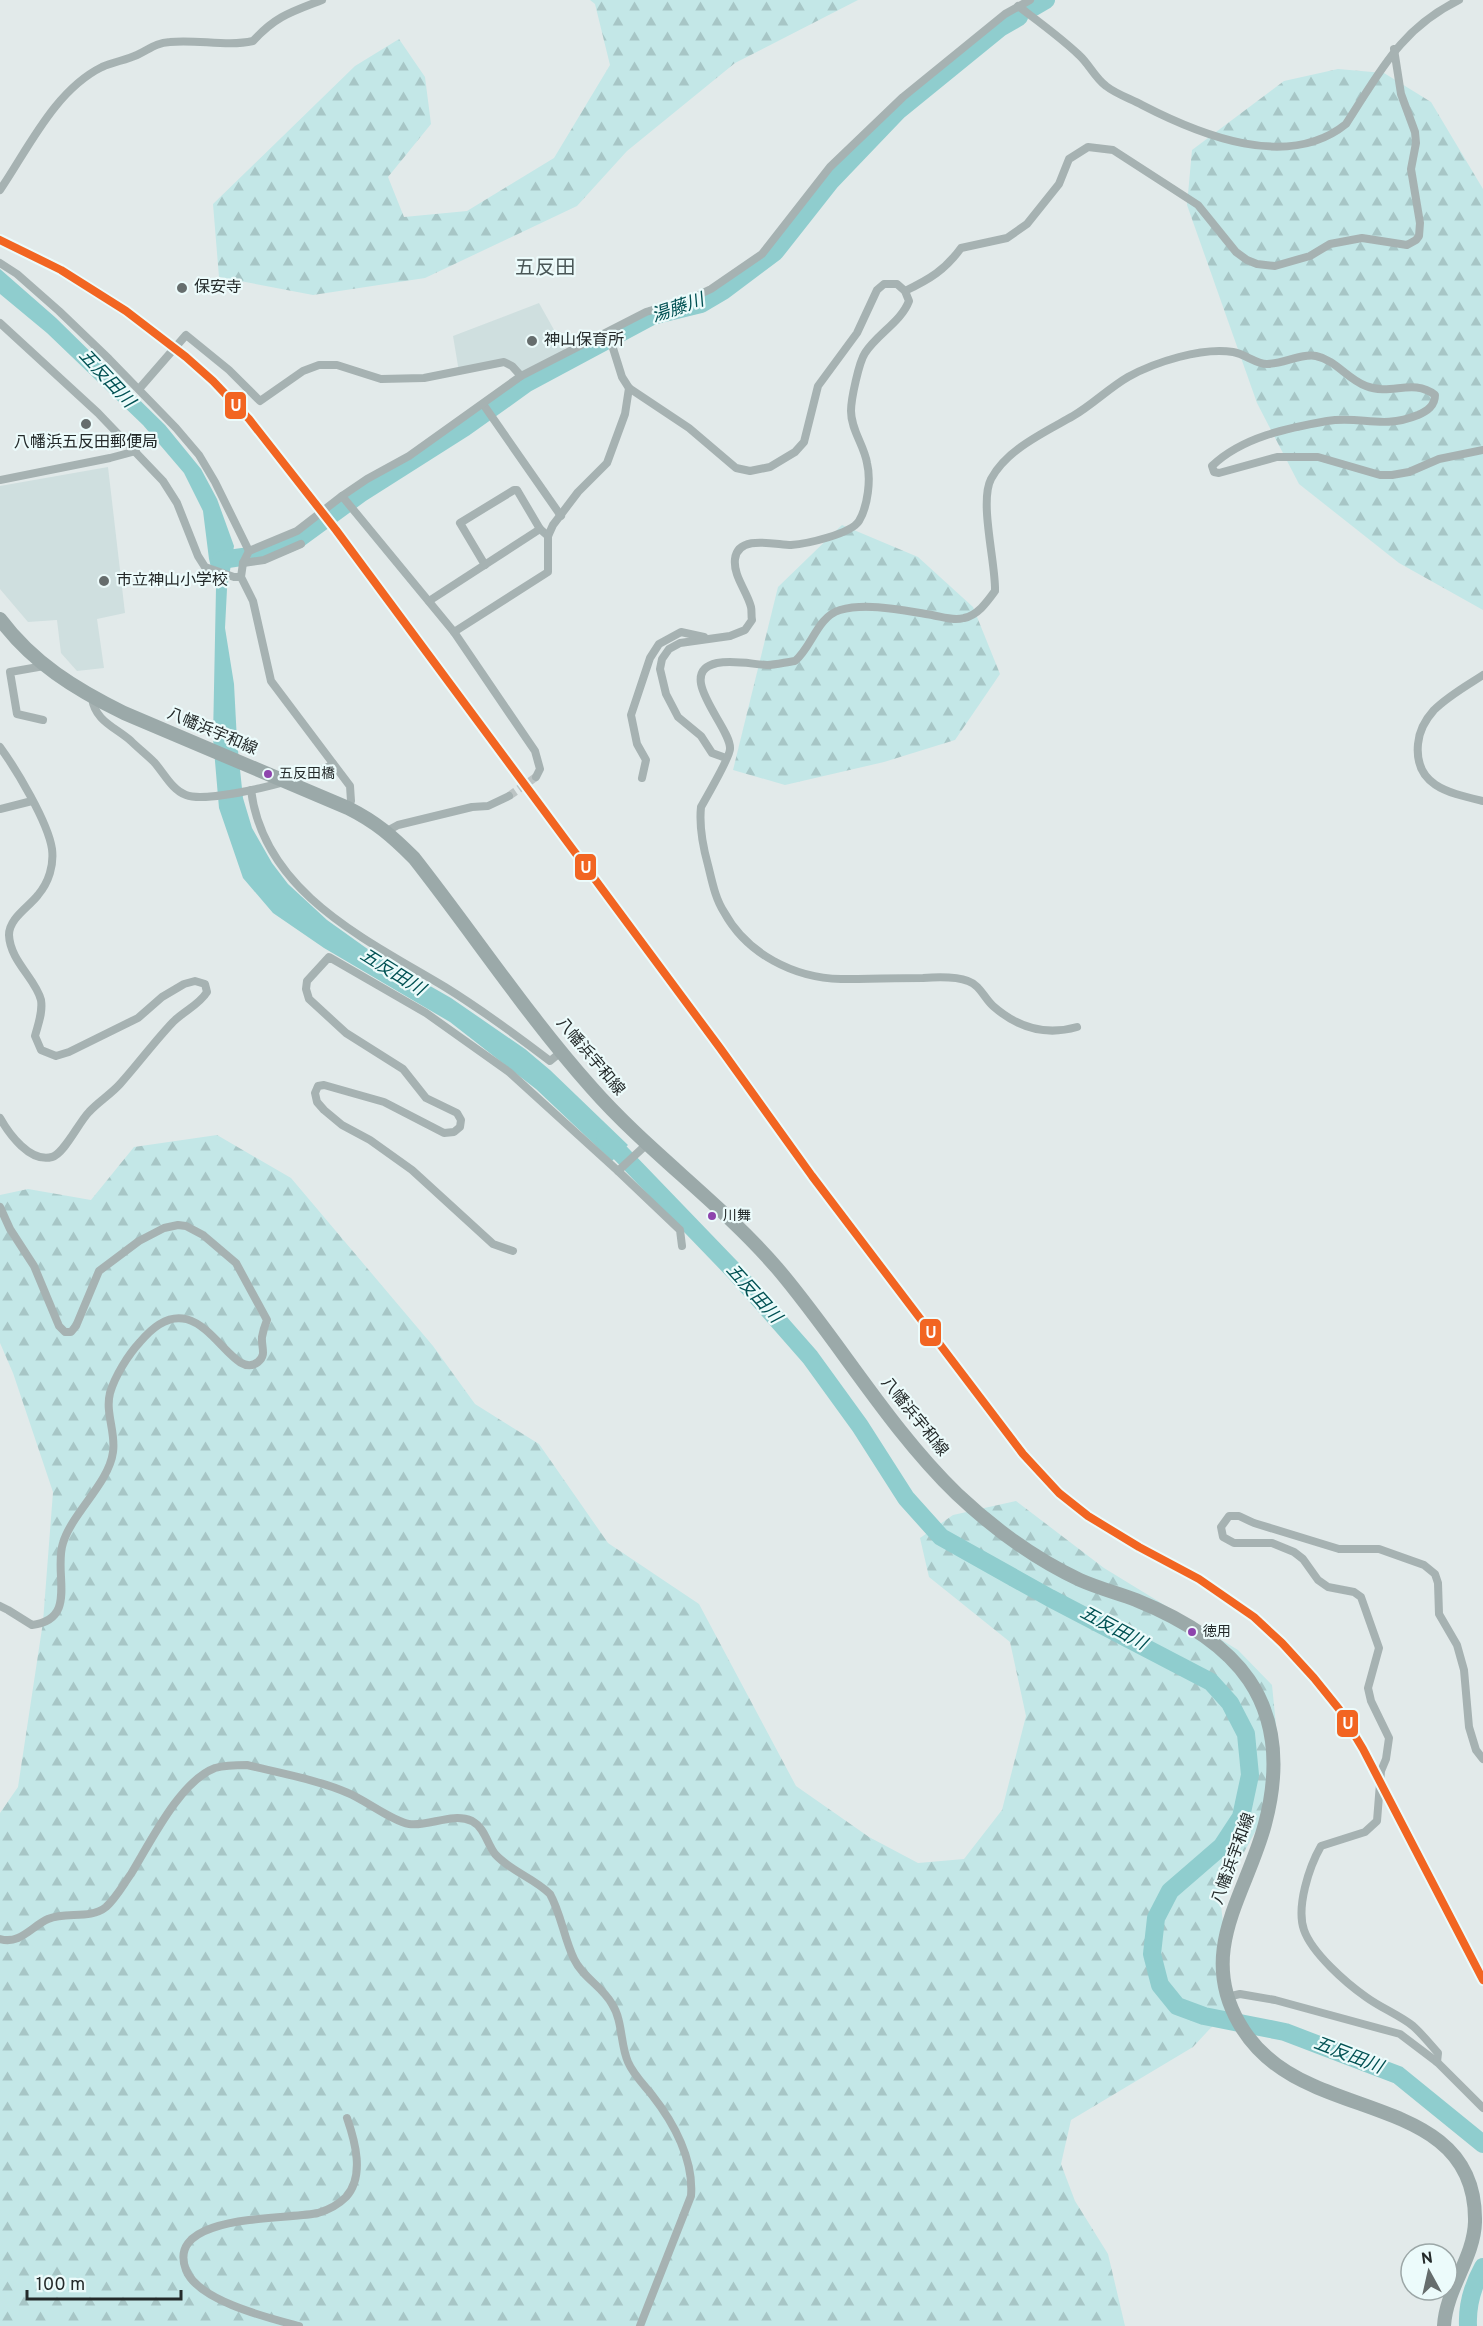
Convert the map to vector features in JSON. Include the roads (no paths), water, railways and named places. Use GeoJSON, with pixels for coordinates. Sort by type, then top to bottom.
{"type":"FeatureCollection","features":[{"type":"Feature","properties":{"kind":"main road","name":"八幡浜宇和線"},"geometry":{"type":"LineString","coordinates":[[0,619],[44,666],[93,698],[348,808],[387,831],[428,875],[561,1052],[644,1147],[715,1205],[772,1262],[803,1299],[920,1454],[959,1496],[1048,1564],[1085,1582],[1149,1606],[1199,1632],[1230,1657],[1248,1680],[1260,1701],[1272,1734],[1274,1759],[1265,1827],[1225,1933],[1223,1952],[1229,2002],[1242,2028],[1255,2046],[1274,2064],[1308,2084],[1425,2130],[1445,2144],[1459,2160],[1470,2180],[1476,2228],[1447,2303],[1444,2326]]}},
{"type":"Feature","properties":{"kind":"street"},"geometry":{"type":"LineString","coordinates":[[0,189],[36,136],[40,126],[63,98],[84,79],[102,67],[137,55],[153,44],[253,41],[269,24],[282,15],[321,0]]}},
{"type":"Feature","properties":{"kind":"street"},"geometry":{"type":"LineString","coordinates":[[237,577],[246,557],[297,531],[367,478],[409,456],[487,408],[521,376],[608,339],[646,312],[711,290],[762,254],[830,167],[903,97],[956,53],[1018,6],[1030,0]]}},
{"type":"Feature","properties":{"kind":"street"},"geometry":{"type":"LineString","coordinates":[[1018,6],[1080,56],[1105,86],[1193,129],[1232,142],[1260,146],[1287,146],[1316,141],[1336,132],[1346,124],[1394,49],[1409,34],[1459,0]]}},
{"type":"Feature","properties":{"kind":"street"},"geometry":{"type":"LineString","coordinates":[[905,291],[929,279],[948,265],[961,248],[1007,238],[1027,224],[1059,184],[1069,159],[1088,147],[1113,150],[1198,205],[1236,252],[1257,264],[1275,266],[1310,256],[1330,244],[1362,238],[1407,245],[1419,236],[1420,223],[1411,169],[1416,143],[1415,132],[1399,86],[1394,49]]}},
{"type":"Feature","properties":{"kind":"street"},"geometry":{"type":"LineString","coordinates":[[0,263],[17,274],[59,311],[139,389],[199,455],[215,482],[246,557]]}},
{"type":"Feature","properties":{"kind":"street"},"geometry":{"type":"LineString","coordinates":[[608,339],[622,377],[629,388],[689,428],[736,468],[750,471],[770,467],[795,452],[804,442],[818,386],[857,333],[877,290],[884,285],[897,284],[905,291],[909,301],[907,307],[865,353],[853,396],[851,412],[853,426],[867,463],[868,472],[864,506],[858,522],[849,529],[814,542],[791,545],[762,542],[751,543],[742,548],[735,560],[737,572],[751,606],[752,620],[745,630],[730,636],[680,643],[669,649],[662,659],[661,680],[678,717],[701,736],[712,753],[726,758]]}},
{"type":"Feature","properties":{"kind":"street"},"geometry":{"type":"LineString","coordinates":[[0,322],[136,451],[167,488],[190,531],[198,556],[205,567],[237,577],[253,601],[271,681],[351,786],[351,801],[348,808]]}},
{"type":"Feature","properties":{"kind":"street"},"geometry":{"type":"LineString","coordinates":[[139,389],[186,335],[229,370],[260,401],[303,371],[319,365],[337,365],[370,377],[391,379],[433,377],[504,362],[512,366],[521,376]]}},
{"type":"Feature","properties":{"kind":"street"},"geometry":{"type":"LineString","coordinates":[[1077,1027],[1061,1032],[1044,1032],[1024,1026],[993,1006],[976,985],[969,981],[938,977],[838,979],[788,968],[770,960],[753,948],[724,913],[715,892],[705,854],[700,817],[701,807],[730,750],[728,737],[700,688],[701,677],[706,668],[719,663],[744,662],[769,665],[795,661],[823,623],[838,610],[878,608],[953,620],[965,618],[974,613],[985,605],[995,591],[988,522],[988,493],[990,481],[1003,462],[1128,377],[1157,364],[1183,356],[1216,351],[1233,352],[1264,364],[1287,362],[1308,355],[1316,356],[1332,362],[1364,386],[1384,390],[1419,387],[1435,396],[1430,408],[1403,421],[1386,424],[1337,420],[1270,435],[1241,445],[1212,466],[1214,471],[1219,473],[1277,457],[1318,457],[1380,475],[1392,475],[1409,472],[1439,459],[1483,450]]}},
{"type":"Feature","properties":{"kind":"street"},"geometry":{"type":"LineString","coordinates":[[454,632],[548,572],[548,536],[578,492],[607,463],[625,414],[629,388]]}},
{"type":"Feature","properties":{"kind":"street"},"geometry":{"type":"LineString","coordinates":[[487,408],[561,516]]}},
{"type":"Feature","properties":{"kind":"street"},"geometry":{"type":"LineString","coordinates":[[0,480],[136,451]]}},
{"type":"Feature","properties":{"kind":"street"},"geometry":{"type":"LineString","coordinates":[[485,565],[460,523],[514,490],[517,490],[540,529],[548,536]]}},
{"type":"Feature","properties":{"kind":"street"},"geometry":{"type":"LineString","coordinates":[[343,497],[454,632],[535,751],[540,769],[536,777]]}},
{"type":"Feature","properties":{"kind":"street"},"geometry":{"type":"LineString","coordinates":[[429,602],[540,529]]}},
{"type":"Feature","properties":{"kind":"street"},"geometry":{"type":"LineString","coordinates":[[246,557],[264,560],[301,544]]}},
{"type":"Feature","properties":{"kind":"street"},"geometry":{"type":"LineString","coordinates":[[642,778],[646,760],[637,744],[632,715],[650,658],[659,644],[681,632],[710,639]]}},
{"type":"Feature","properties":{"kind":"street"},"geometry":{"type":"LineString","coordinates":[[43,720],[17,714],[9,672],[44,666]]}},
{"type":"Feature","properties":{"kind":"street"},"geometry":{"type":"LineString","coordinates":[[1483,675],[1451,696],[1425,721],[1419,735],[1417,759],[1420,768],[1438,787],[1483,801]]}},
{"type":"Feature","properties":{"kind":"street"},"geometry":{"type":"LineString","coordinates":[[93,698],[93,706],[101,719],[127,737],[155,763],[171,784],[186,795],[208,797],[249,790],[316,772],[333,764]]}},
{"type":"Feature","properties":{"kind":"street"},"geometry":{"type":"LineString","coordinates":[[0,747],[14,766],[32,801],[49,838],[52,851],[51,874],[39,895],[12,923],[9,936],[18,963],[40,999],[41,1013],[35,1036],[41,1050],[56,1056],[69,1052],[138,1018],[162,997],[184,984],[195,981],[205,984],[207,992],[201,1001],[183,1012],[119,1085],[90,1111],[59,1154],[50,1158],[37,1156],[21,1146],[0,1118]]}},
{"type":"Feature","properties":{"kind":"street"},"geometry":{"type":"LineString","coordinates":[[249,790],[254,810],[273,856],[309,899],[384,952],[488,1014],[550,1061],[561,1052]]}},
{"type":"Feature","properties":{"kind":"street"},"geometry":{"type":"LineString","coordinates":[[387,831],[398,825],[471,807],[488,806],[509,796]]}},
{"type":"Feature","properties":{"kind":"street"},"geometry":{"type":"LineString","coordinates":[[0,809],[32,801]]}},
{"type":"Feature","properties":{"kind":"street"},"geometry":{"type":"LineString","coordinates":[[513,1251],[493,1244],[412,1170],[370,1140],[342,1125],[317,1102],[315,1093],[318,1086],[324,1085],[384,1102],[444,1133],[454,1132],[460,1127],[461,1120],[457,1113],[426,1098],[402,1069],[346,1033],[309,999],[306,989],[308,981],[329,957],[426,1013],[509,1072],[619,1170],[680,1230],[682,1246]]}},
{"type":"Feature","properties":{"kind":"street"},"geometry":{"type":"LineString","coordinates":[[619,1170],[644,1147]]}},
{"type":"Feature","properties":{"kind":"street"},"geometry":{"type":"LineString","coordinates":[[0,1207],[10,1229],[34,1266],[59,1326],[65,1332],[71,1332],[76,1326],[99,1271],[139,1241],[165,1228],[178,1225],[186,1226],[203,1235],[236,1263],[267,1320],[262,1340],[264,1354],[259,1362],[251,1366],[242,1365],[206,1331],[183,1317],[163,1320],[150,1329],[135,1348],[111,1390],[108,1404],[114,1451],[94,1492],[67,1530],[60,1558],[61,1600],[57,1612],[43,1624],[32,1625],[0,1606]]}},
{"type":"Feature","properties":{"kind":"street"},"geometry":{"type":"LineString","coordinates":[[1437,2062],[1438,2053],[1413,2026],[1366,1998],[1330,1966],[1307,1938],[1303,1928],[1306,1880],[1311,1864],[1321,1846],[1365,1832],[1377,1821],[1381,1771],[1386,1759],[1389,1738],[1371,1701],[1368,1688],[1379,1648],[1367,1610],[1361,1598],[1354,1592],[1328,1587],[1318,1580],[1303,1559],[1294,1552],[1272,1543],[1234,1543],[1223,1537],[1221,1527],[1228,1516],[1239,1516],[1254,1523],[1339,1549],[1379,1549],[1424,1565],[1435,1574],[1438,1583],[1438,1614],[1457,1645],[1464,1670],[1469,1727],[1476,1750],[1483,1759]]}},
{"type":"Feature","properties":{"kind":"street"},"geometry":{"type":"LineString","coordinates":[[0,1939],[13,1941],[27,1934],[45,1920],[57,1915],[86,1914],[99,1911],[107,1906],[118,1893],[180,1798],[192,1783],[216,1768],[247,1765],[345,1791],[368,1802],[396,1820],[409,1824],[431,1823],[453,1818],[469,1820],[476,1824],[496,1856],[542,1886],[550,1894],[574,1961],[583,1975],[606,1995],[614,2006],[629,2064],[682,2144],[692,2182],[691,2196],[640,2326]]}},
{"type":"Feature","properties":{"kind":"street"},"geometry":{"type":"LineString","coordinates":[[1229,2002],[1240,1994],[1275,2000],[1400,2034],[1437,2062],[1483,2108]]}},
{"type":"Feature","properties":{"kind":"street"},"geometry":{"type":"LineString","coordinates":[[299,2326],[270,2318],[212,2295],[189,2276],[185,2268],[184,2255],[190,2238],[201,2231],[224,2224],[321,2212],[338,2204],[347,2196],[352,2187],[357,2167],[355,2139],[346,2118]]}},
{"type":"Feature","properties":{"kind":"water"},"geometry":{"type":"Polygon","coordinates":[[[0,269],[56,318],[165,425],[201,469],[217,499],[234,546],[227,589],[225,628],[234,684],[243,798],[252,828],[272,863],[288,884],[327,920],[376,955],[451,998],[525,1049],[550,1070],[628,1145],[612,1161],[536,1089],[450,1022],[324,948],[273,913],[243,878],[219,808],[213,738],[216,588],[209,559],[203,511],[184,473],[143,425],[47,333],[0,294],[0,269]]]}},
{"type":"Feature","properties":{"kind":"waterway","name":"湯藤川"},"geometry":{"type":"LineString","coordinates":[[1034,7],[1046,0]]}},
{"type":"Feature","properties":{"kind":"waterway","name":"湯藤川"},"geometry":{"type":"LineString","coordinates":[[221,560],[263,554],[297,540],[360,494],[464,428],[527,383],[652,316],[701,304],[723,291],[775,252],[831,181],[898,111],[1000,28],[1019,17]]}},
{"type":"Feature","properties":{"kind":"waterway","name":"五反田川"},"geometry":{"type":"LineString","coordinates":[[605,1137],[737,1274],[810,1357],[860,1426],[906,1498],[941,1537],[1050,1598],[1211,1682],[1230,1703],[1246,1734],[1250,1775],[1241,1817],[1222,1846],[1170,1891],[1156,1918],[1152,1954],[1160,1985],[1177,2006],[1204,2016],[1285,2032],[1398,2075],[1483,2144]]}},
{"type":"Feature","properties":{"kind":"waterway","name":"五反田川"},"geometry":{"type":"LineString","coordinates":[[1468,2326],[1471,2295],[1483,2267]]}},
{"type":"Feature","properties":{"kind":"tunnel"},"geometry":{"type":"LineString","coordinates":[[509,796],[536,777]]}},
{"type":"Feature","properties":{"kind":"place","name":"保安寺"},"geometry":{"type":"Point","coordinates":[182,288]}},
{"type":"Feature","properties":{"kind":"place","name":"神山保育所"},"geometry":{"type":"Point","coordinates":[532,341]}},
{"type":"Feature","properties":{"kind":"place","name":"八幡浜五反田郵便局"},"geometry":{"type":"Point","coordinates":[86,424]}},
{"type":"Feature","properties":{"kind":"place","name":"市立神山小学校"},"geometry":{"type":"Point","coordinates":[104,581]}},
{"type":"Feature","properties":{"kind":"place","name":"五反田橋"},"geometry":{"type":"Point","coordinates":[268,774]}},
{"type":"Feature","properties":{"kind":"place","name":"川舞"},"geometry":{"type":"Point","coordinates":[712,1216]}},
{"type":"Feature","properties":{"kind":"place","name":"徳用"},"geometry":{"type":"Point","coordinates":[1192,1632]}},
{"type":"Feature","properties":{"kind":"district","name":"五反田"},"geometry":{"type":"Point","coordinates":[545,269]}}]}
